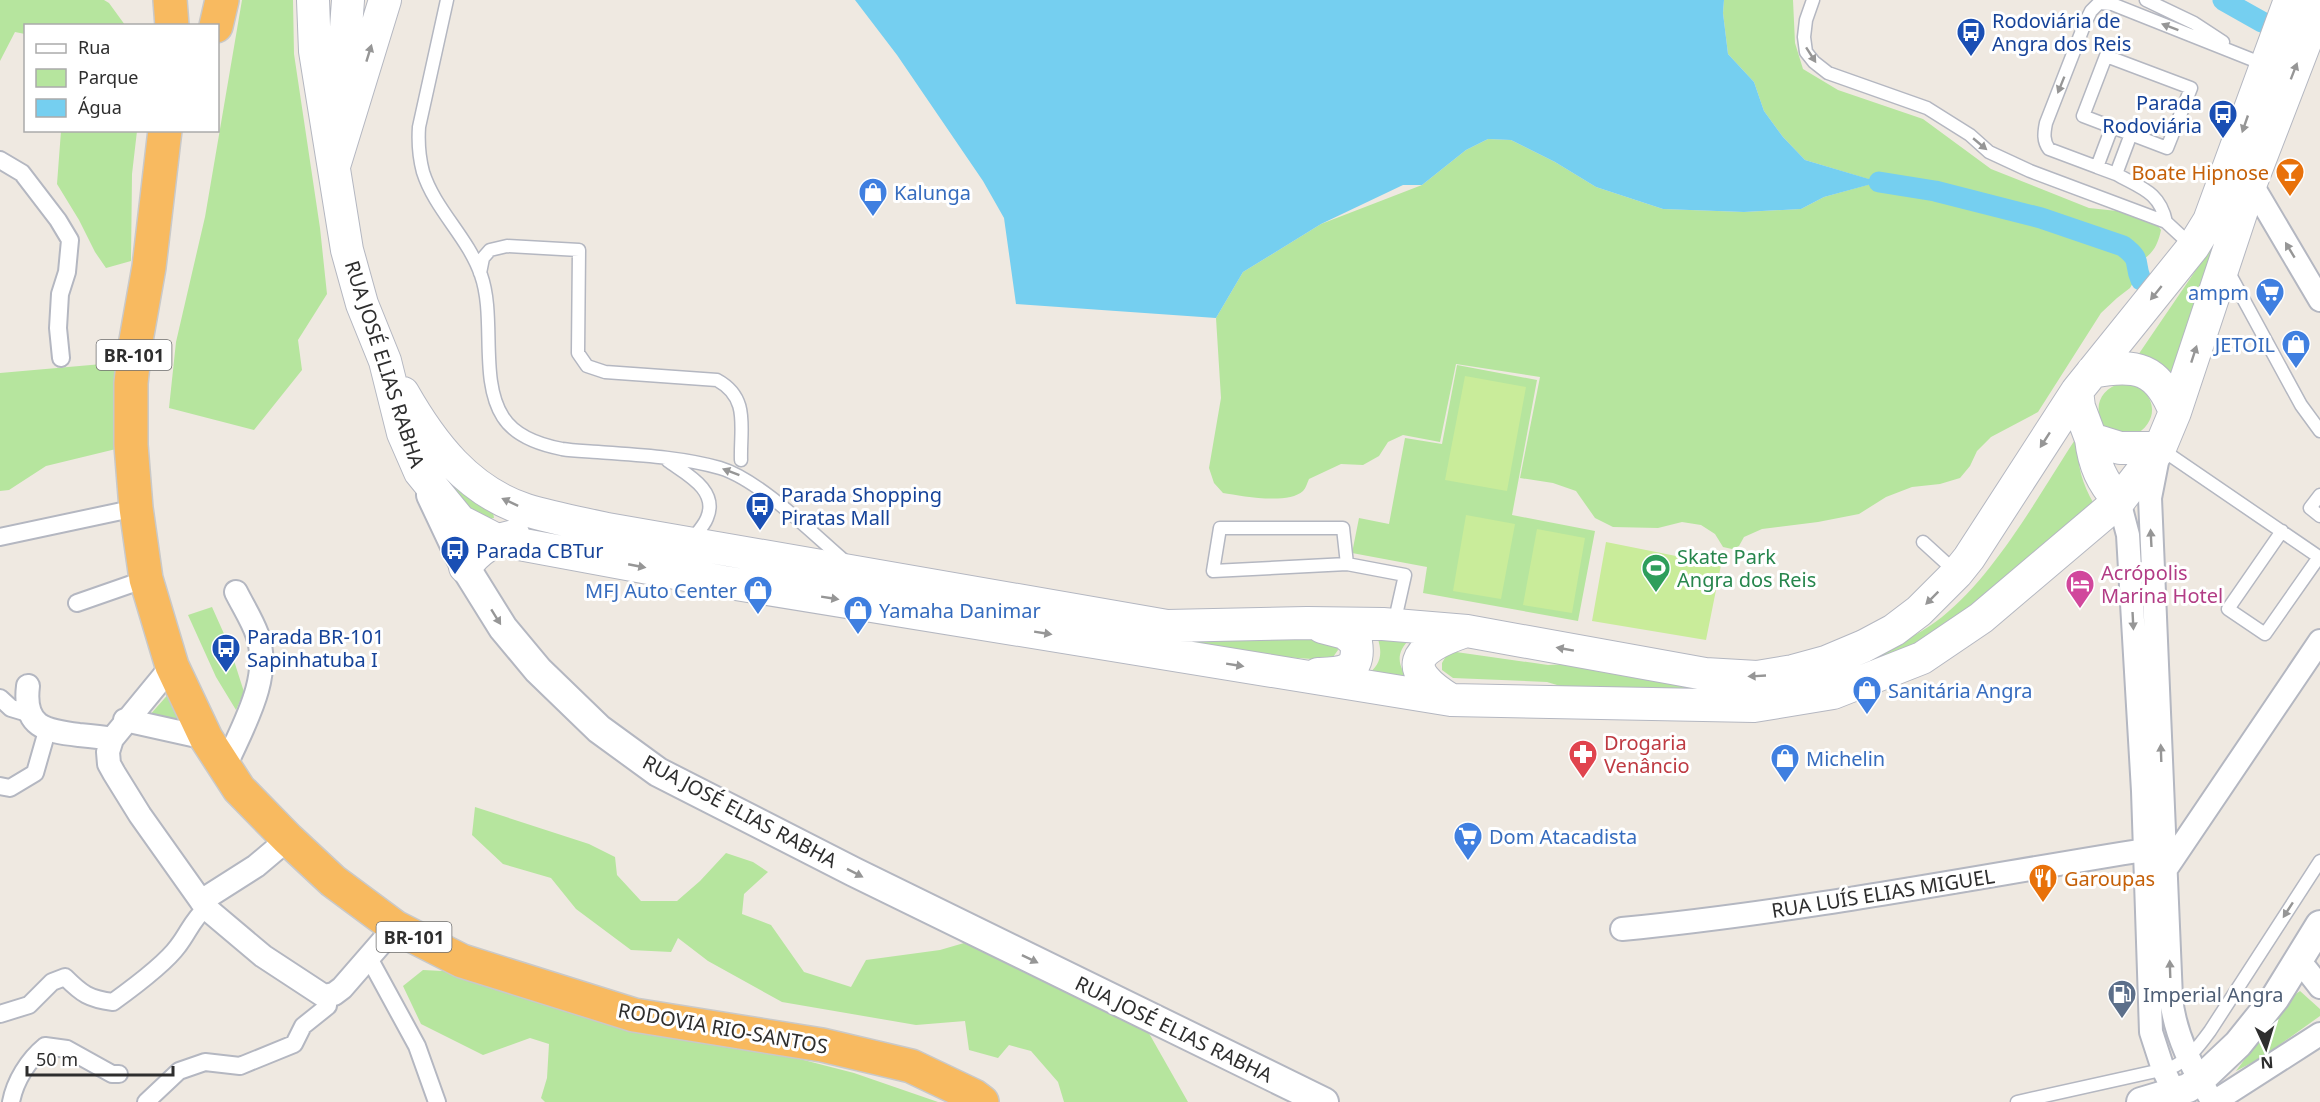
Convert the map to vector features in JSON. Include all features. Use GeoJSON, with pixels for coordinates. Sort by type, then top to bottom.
{"type":"FeatureCollection","features":[{"type":"Feature","properties":{"kind":"highway"},"geometry":{"type":"LineString","coordinates":[[170,0],[172,24]]}},
{"type":"Feature","properties":{"kind":"highway"},"geometry":{"type":"LineString","coordinates":[[216,24],[222,0]]}},
{"type":"Feature","properties":{"kind":"highway","name":"RODOVIA RIO-SANTOS"},"geometry":{"type":"LineString","coordinates":[[165,132],[149,267],[135,345],[131,383],[131,445],[136,508],[146,579],[172,666],[206,738],[239,789],[333,881],[395,927],[462,961],[634,1015],[822,1045],[911,1066],[982,1102]]}},
{"type":"Feature","properties":{"kind":"highway","name":"RODOVIA RIO-SANTOS"},"geometry":{"type":"LineString","coordinates":[[149,267],[186,132]]}},
{"type":"Feature","properties":{"kind":"main road","name":"RUA JOSÉ ELIAS RABHA"},"geometry":{"type":"LineString","coordinates":[[313,0],[314,44],[347,250],[362,304],[385,361],[403,432],[420,472]]}},
{"type":"Feature","properties":{"kind":"main road"},"geometry":{"type":"LineString","coordinates":[[333,169],[385,0]]}},
{"type":"Feature","properties":{"kind":"main road","name":"RUA JOSÉ ELIAS RABHA"},"geometry":{"type":"LineString","coordinates":[[333,169],[358,3]]}},
{"type":"Feature","properties":{"kind":"main road"},"geometry":{"type":"LineString","coordinates":[[314,44],[321,27],[326,22],[358,3]]}},
{"type":"Feature","properties":{"kind":"main road"},"geometry":{"type":"LineString","coordinates":[[385,361],[421,424],[454,465],[484,490],[525,510],[607,529],[1167,626],[1307,623],[1393,625],[1467,631],[1705,674],[1757,677],[1793,671],[1826,662],[1894,630],[1919,610],[1969,558],[2084,382],[2193,247],[2212,213],[2254,62],[2284,3]]}},
{"type":"Feature","properties":{"kind":"main road"},"geometry":{"type":"LineString","coordinates":[[420,472],[460,521],[497,540],[724,582],[915,611],[1451,700],[1754,706],[1833,693],[1922,658],[1980,618],[2119,501],[2160,448],[2175,412],[2251,183],[2320,4]]}},
{"type":"Feature","properties":{"kind":"main road"},"geometry":{"type":"LineString","coordinates":[[2254,62],[2272,90],[2273,99],[2265,145]]}},
{"type":"Feature","properties":{"kind":"main road"},"geometry":{"type":"LineString","coordinates":[[2084,382],[2121,368],[2142,371],[2162,385],[2175,412]]}},
{"type":"Feature","properties":{"kind":"main road"},"geometry":{"type":"LineString","coordinates":[[2084,382],[2079,407],[2091,439],[2092,452],[2105,486],[2119,501]]}},
{"type":"Feature","properties":{"kind":"main road"},"geometry":{"type":"LineString","coordinates":[[2091,439],[2120,448],[2160,448]]}},
{"type":"Feature","properties":{"kind":"main road"},"geometry":{"type":"LineString","coordinates":[[465,567],[482,548],[497,540],[553,528],[607,529]]}},
{"type":"Feature","properties":{"kind":"main road"},"geometry":{"type":"LineString","coordinates":[[1299,676],[1344,673],[1354,665],[1358,653],[1356,642],[1345,633],[1307,623]]}},
{"type":"Feature","properties":{"kind":"main road"},"geometry":{"type":"LineString","coordinates":[[1451,700],[1428,685],[1421,676],[1419,663],[1423,653],[1432,645],[1467,631]]}},
{"type":"Feature","properties":{"kind":"street"},"geometry":{"type":"LineString","coordinates":[[0,160],[22,173],[58,220],[70,240],[67,272],[60,294],[58,328],[60,357]]}},
{"type":"Feature","properties":{"kind":"street"},"geometry":{"type":"LineString","coordinates":[[2251,183],[2320,300]]}},
{"type":"Feature","properties":{"kind":"street"},"geometry":{"type":"LineString","coordinates":[[2160,448],[2150,498],[2153,791],[2144,850],[2151,1032],[2170,1082]]}},
{"type":"Feature","properties":{"kind":"street","name":"RUA JOSÉ ELIAS RABHA"},"geometry":{"type":"LineString","coordinates":[[420,472],[465,567],[503,628],[538,670],[599,729],[658,772],[854,872],[1324,1102]]}},
{"type":"Feature","properties":{"kind":"street"},"geometry":{"type":"LineString","coordinates":[[2119,501],[2128,535],[2153,791],[2166,869],[2174,1021],[2200,1078]]}},
{"type":"Feature","properties":{"kind":"street"},"geometry":{"type":"LineString","coordinates":[[0,537],[136,508]]}},
{"type":"Feature","properties":{"kind":"street"},"geometry":{"type":"LineString","coordinates":[[77,603],[146,579]]}},
{"type":"Feature","properties":{"kind":"street"},"geometry":{"type":"LineString","coordinates":[[225,767],[257,692],[261,674],[258,635],[236,592]]}},
{"type":"Feature","properties":{"kind":"street"},"geometry":{"type":"LineString","coordinates":[[2166,869],[2320,641]]}},
{"type":"Feature","properties":{"kind":"street"},"geometry":{"type":"LineString","coordinates":[[146,1102],[178,1071],[205,1062],[240,1066],[294,1044],[303,1026],[328,1006],[328,1001],[322,995],[263,956],[204,904],[140,815],[109,764],[108,752],[112,739],[172,666]]}},
{"type":"Feature","properties":{"kind":"street"},"geometry":{"type":"LineString","coordinates":[[28,686],[27,707],[38,725],[47,731],[112,739]]}},
{"type":"Feature","properties":{"kind":"street"},"geometry":{"type":"LineString","coordinates":[[0,698],[11,708],[30,714]]}},
{"type":"Feature","properties":{"kind":"street"},"geometry":{"type":"LineString","coordinates":[[126,720],[206,738]]}},
{"type":"Feature","properties":{"kind":"street"},"geometry":{"type":"LineString","coordinates":[[0,786],[10,788],[35,773],[47,731]]}},
{"type":"Feature","properties":{"kind":"street"},"geometry":{"type":"LineString","coordinates":[[0,1014],[29,1005],[52,982],[65,977],[80,992],[93,1000],[113,1002],[135,986],[178,947],[204,904],[288,839]]}},
{"type":"Feature","properties":{"kind":"street","name":"RUA LUÍS ELIAS MIGUEL"},"geometry":{"type":"LineString","coordinates":[[1622,929],[1705,921],[1793,908],[2144,850]]}},
{"type":"Feature","properties":{"kind":"street"},"geometry":{"type":"LineString","coordinates":[[2200,1078],[2248,1033],[2276,998],[2312,975],[2320,925]]}},
{"type":"Feature","properties":{"kind":"street"},"geometry":{"type":"LineString","coordinates":[[322,995],[328,996],[342,988],[395,927]]}},
{"type":"Feature","properties":{"kind":"street"},"geometry":{"type":"LineString","coordinates":[[369,958],[417,1046],[437,1102]]}},
{"type":"Feature","properties":{"kind":"street"},"geometry":{"type":"LineString","coordinates":[[2141,1102],[2170,1082],[2200,1078],[2320,1034]]}},
{"type":"Feature","properties":{"kind":"street"},"geometry":{"type":"LineString","coordinates":[[11,1102],[13,1092],[32,1057],[45,1046],[67,1049],[112,1074],[119,1074]]}},
{"type":"Feature","properties":{"kind":"lane"},"geometry":{"type":"LineString","coordinates":[[447,0],[418,127],[418,147],[423,173],[432,194],[462,236],[480,273],[487,294],[493,393],[502,416],[511,427],[530,439],[562,449],[664,458],[719,468],[743,477],[859,573]]}},
{"type":"Feature","properties":{"kind":"lane"},"geometry":{"type":"LineString","coordinates":[[1813,0],[1806,20],[1804,37],[1806,52],[1828,73],[1928,108],[1970,135],[1989,152],[2009,162],[2166,222],[2193,247]]}},
{"type":"Feature","properties":{"kind":"lane"},"geometry":{"type":"LineString","coordinates":[[2146,0],[2194,23],[2254,62]]}},
{"type":"Feature","properties":{"kind":"lane"},"geometry":{"type":"LineString","coordinates":[[2166,222],[2163,209],[2155,195],[2116,174],[2049,149],[2045,144],[2044,135],[2058,91],[2085,23],[2094,7],[2099,3],[2112,4],[2254,62]]}},
{"type":"Feature","properties":{"kind":"lane"},"geometry":{"type":"LineString","coordinates":[[2106,56],[2191,88],[2167,148],[2131,134],[2083,116],[2106,56]]}},
{"type":"Feature","properties":{"kind":"lane"},"geometry":{"type":"LineString","coordinates":[[2097,167],[2112,127]]}},
{"type":"Feature","properties":{"kind":"lane"},"geometry":{"type":"LineString","coordinates":[[2116,174],[2131,134]]}},
{"type":"Feature","properties":{"kind":"lane"},"geometry":{"type":"LineString","coordinates":[[480,273],[483,258],[490,250],[507,246],[579,250],[576,336],[578,353],[587,366],[605,372],[717,380],[728,386],[737,395],[741,406],[741,460]]}},
{"type":"Feature","properties":{"kind":"lane"},"geometry":{"type":"LineString","coordinates":[[2224,263],[2301,405],[2320,431]]}},
{"type":"Feature","properties":{"kind":"lane"},"geometry":{"type":"LineString","coordinates":[[2160,448],[2282,531],[2319,557],[2265,634],[2228,609],[2282,531]]}},
{"type":"Feature","properties":{"kind":"lane"},"geometry":{"type":"LineString","coordinates":[[664,458],[693,479],[709,496],[707,519],[690,543]]}},
{"type":"Feature","properties":{"kind":"lane"},"geometry":{"type":"LineString","coordinates":[[2320,495],[2310,508],[2320,516]]}},
{"type":"Feature","properties":{"kind":"lane"},"geometry":{"type":"LineString","coordinates":[[1347,564],[1343,528],[1220,528],[1213,571],[1347,564],[1405,574],[1393,625]]}},
{"type":"Feature","properties":{"kind":"lane"},"geometry":{"type":"LineString","coordinates":[[1923,542],[1957,573]]}},
{"type":"Feature","properties":{"kind":"lane"},"geometry":{"type":"LineString","coordinates":[[2200,1078],[2210,1031],[2320,861]]}},
{"type":"Feature","properties":{"kind":"lane"},"geometry":{"type":"LineString","coordinates":[[2017,1102],[2170,1082]]}},
{"type":"Feature","properties":{"kind":"green space"},"geometry":{"type":"Polygon","coordinates":[[[0,0],[104,0],[109,3],[124,24],[24,24],[24,34],[15,32],[0,61],[0,0]]]}},
{"type":"Feature","properties":{"kind":"green space"},"geometry":{"type":"Polygon","coordinates":[[[242,0],[293,0],[294,54],[320,228],[327,294],[298,340],[302,370],[254,430],[169,408],[176,342],[205,217],[242,0]]]}},
{"type":"Feature","properties":{"kind":"green space"},"geometry":{"type":"Polygon","coordinates":[[[1724,0],[1793,0],[1795,43],[1803,69],[1838,90],[1923,119],[1991,169],[2089,208],[2136,213],[2154,220],[2161,230],[2154,249],[2138,262],[2138,274],[2130,288],[2101,313],[2038,412],[1991,437],[1977,451],[1970,466],[1960,478],[1940,484],[1912,487],[1886,497],[1859,514],[1762,529],[1744,537],[1739,546],[1732,549],[1723,547],[1715,534],[1701,525],[1682,522],[1658,528],[1613,527],[1595,518],[1576,491],[1553,483],[1520,478],[1540,377],[1456,364],[1440,442],[1403,435],[1388,442],[1379,456],[1363,465],[1341,464],[1309,479],[1303,491],[1287,498],[1276,499],[1223,493],[1214,483],[1209,468],[1221,398],[1216,318],[1243,272],[1321,224],[1422,185],[1466,150],[1488,139],[1511,140],[1555,162],[1596,187],[1663,209],[1744,212],[1801,209],[1824,197],[1878,182],[1805,160],[1783,137],[1764,111],[1754,82],[1728,54],[1723,13],[1724,0]]]}},
{"type":"Feature","properties":{"kind":"green space"},"geometry":{"type":"Polygon","coordinates":[[[61,132],[137,132],[132,174],[131,261],[106,268],[57,184],[61,132]]]}},
{"type":"Feature","properties":{"kind":"green space"},"geometry":{"type":"Polygon","coordinates":[[[2215,242],[2176,382],[2136,358],[2215,242]]]}},
{"type":"Feature","properties":{"kind":"green space"},"geometry":{"type":"Polygon","coordinates":[[[125,362],[116,449],[46,466],[9,490],[0,491],[0,373],[125,362]]]}},
{"type":"Feature","properties":{"kind":"green space"},"geometry":{"type":"Polygon","coordinates":[[[1457,365],[1537,380],[1512,515],[1595,531],[1578,621],[1423,593],[1427,567],[1352,553],[1359,518],[1389,524],[1405,438],[1442,444],[1457,365]]]}},
{"type":"Feature","properties":{"kind":"green space"},"geometry":{"type":"Polygon","coordinates":[[[1465,376],[1526,387],[1507,491],[1445,480],[1465,376]]]}},
{"type":"Feature","properties":{"kind":"green space"},"geometry":{"type":"Polygon","coordinates":[[[2122,383],[2142,390],[2152,405],[2149,422],[2133,436],[2103,426],[2100,419],[2100,399],[2108,389],[2122,383]]]}},
{"type":"Feature","properties":{"kind":"green space"},"geometry":{"type":"Polygon","coordinates":[[[418,429],[493,512],[494,518],[489,519],[465,506],[435,474],[418,429]]]}},
{"type":"Feature","properties":{"kind":"green space"},"geometry":{"type":"Polygon","coordinates":[[[2078,435],[2080,471],[2094,504],[1986,596],[1909,649],[1868,666],[1828,674],[1916,634],[1942,617],[1962,599],[1981,579],[2016,532],[2078,435]]]}},
{"type":"Feature","properties":{"kind":"green space"},"geometry":{"type":"Polygon","coordinates":[[[1466,515],[1515,524],[1501,599],[1453,591],[1466,515]]]}},
{"type":"Feature","properties":{"kind":"green space"},"geometry":{"type":"Polygon","coordinates":[[[1537,529],[1585,538],[1572,613],[1523,605],[1537,529]]]}},
{"type":"Feature","properties":{"kind":"green space","name":"Skate Park Angra dos Reis"},"geometry":{"type":"Polygon","coordinates":[[[1606,542],[1721,565],[1706,640],[1592,621],[1606,542]]]}},
{"type":"Feature","properties":{"kind":"green space"},"geometry":{"type":"Polygon","coordinates":[[[675,551],[1328,638],[1335,642],[1338,650],[1333,657],[1326,660],[1213,652],[647,555],[675,551]]]}},
{"type":"Feature","properties":{"kind":"green space"},"geometry":{"type":"Polygon","coordinates":[[[212,607],[229,645],[244,692],[236,710],[216,677],[188,615],[212,607]]]}},
{"type":"Feature","properties":{"kind":"green space"},"geometry":{"type":"Polygon","coordinates":[[[1378,639],[1410,639],[1402,650],[1400,661],[1412,683],[1366,676],[1379,660],[1378,639]]]}},
{"type":"Feature","properties":{"kind":"green space"},"geometry":{"type":"Polygon","coordinates":[[[1456,652],[1548,665],[1596,663],[1761,689],[1567,688],[1547,682],[1453,678],[1442,670],[1442,663],[1446,656],[1456,652]]]}},
{"type":"Feature","properties":{"kind":"green space"},"geometry":{"type":"Polygon","coordinates":[[[172,690],[189,723],[148,717],[172,690]]]}},
{"type":"Feature","properties":{"kind":"green space"},"geometry":{"type":"Polygon","coordinates":[[[475,807],[589,844],[615,857],[617,875],[641,901],[677,901],[700,881],[726,853],[753,862],[768,872],[744,894],[742,914],[771,925],[804,972],[851,987],[866,960],[940,950],[964,943],[1142,1021],[1188,1102],[1064,1102],[1058,1082],[1031,1051],[1009,1045],[998,1058],[969,1050],[965,1021],[916,1025],[782,1002],[708,961],[678,938],[671,952],[631,950],[576,909],[551,878],[503,864],[472,835],[475,807]]]}},
{"type":"Feature","properties":{"kind":"green space"},"geometry":{"type":"Polygon","coordinates":[[[423,970],[461,972],[854,1073],[938,1102],[545,1102],[541,1098],[547,1078],[549,1044],[530,1038],[483,1055],[421,1024],[403,986],[423,970]]]}},
{"type":"Feature","properties":{"kind":"green space"},"geometry":{"type":"Polygon","coordinates":[[[2300,991],[2320,1009],[2320,1016],[2261,1058],[2236,1071],[2290,998],[2300,991]]]}},
{"type":"Feature","properties":{"kind":"water"},"geometry":{"type":"Polygon","coordinates":[[[855,0],[1724,0],[1723,13],[1728,54],[1754,82],[1764,111],[1783,137],[1805,160],[1879,182],[1824,197],[1801,209],[1744,212],[1663,209],[1596,187],[1555,162],[1511,140],[1488,139],[1466,150],[1422,185],[1403,185],[1321,224],[1243,272],[1216,318],[1016,304],[1004,218],[983,181],[897,55],[855,0]]]}},
{"type":"Feature","properties":{"kind":"waterway"},"geometry":{"type":"LineString","coordinates":[[2223,0],[2262,22]]}},
{"type":"Feature","properties":{"kind":"waterway"},"geometry":{"type":"LineString","coordinates":[[1879,182],[1935,191],[2041,218],[2123,246],[2133,255],[2141,280]]}},
{"type":"Feature","properties":{"kind":"place","name":"Rodoviária de Angra dos Reis"},"geometry":{"type":"Point","coordinates":[1971,58]}},
{"type":"Feature","properties":{"kind":"place","name":"Parada Rodoviária"},"geometry":{"type":"Point","coordinates":[2223,140]}},
{"type":"Feature","properties":{"kind":"place","name":"Boate Hipnose"},"geometry":{"type":"Point","coordinates":[2290,198]}},
{"type":"Feature","properties":{"kind":"place","name":"Kalunga"},"geometry":{"type":"Point","coordinates":[873,218]}},
{"type":"Feature","properties":{"kind":"place","name":"ampm"},"geometry":{"type":"Point","coordinates":[2270,318]}},
{"type":"Feature","properties":{"kind":"place","name":"JETOIL"},"geometry":{"type":"Point","coordinates":[2296,370]}},
{"type":"Feature","properties":{"kind":"place","name":"Parada Shopping Piratas Mall"},"geometry":{"type":"Point","coordinates":[760,532]}},
{"type":"Feature","properties":{"kind":"place","name":"Parada CBTur"},"geometry":{"type":"Point","coordinates":[455,576]}},
{"type":"Feature","properties":{"kind":"place","name":"Skate Park Angra dos Reis"},"geometry":{"type":"Point","coordinates":[1656,594]}},
{"type":"Feature","properties":{"kind":"place","name":"Acrópolis Marina Hotel"},"geometry":{"type":"Point","coordinates":[2080,610]}},
{"type":"Feature","properties":{"kind":"place","name":"MFJ Auto Center"},"geometry":{"type":"Point","coordinates":[758,616]}},
{"type":"Feature","properties":{"kind":"place","name":"Yamaha Danimar"},"geometry":{"type":"Point","coordinates":[858,636]}},
{"type":"Feature","properties":{"kind":"place","name":"Parada BR-101 Sapinhatuba I"},"geometry":{"type":"Point","coordinates":[226,674]}},
{"type":"Feature","properties":{"kind":"place","name":"Sanitária Angra"},"geometry":{"type":"Point","coordinates":[1867,716]}},
{"type":"Feature","properties":{"kind":"place","name":"Drogaria Venâncio"},"geometry":{"type":"Point","coordinates":[1583,780]}},
{"type":"Feature","properties":{"kind":"place","name":"Michelin"},"geometry":{"type":"Point","coordinates":[1785,784]}},
{"type":"Feature","properties":{"kind":"place","name":"Dom Atacadista"},"geometry":{"type":"Point","coordinates":[1468,862]}},
{"type":"Feature","properties":{"kind":"place","name":"Garoupas"},"geometry":{"type":"Point","coordinates":[2043,904]}},
{"type":"Feature","properties":{"kind":"place","name":"Imperial Angra"},"geometry":{"type":"Point","coordinates":[2122,1020]}}]}
